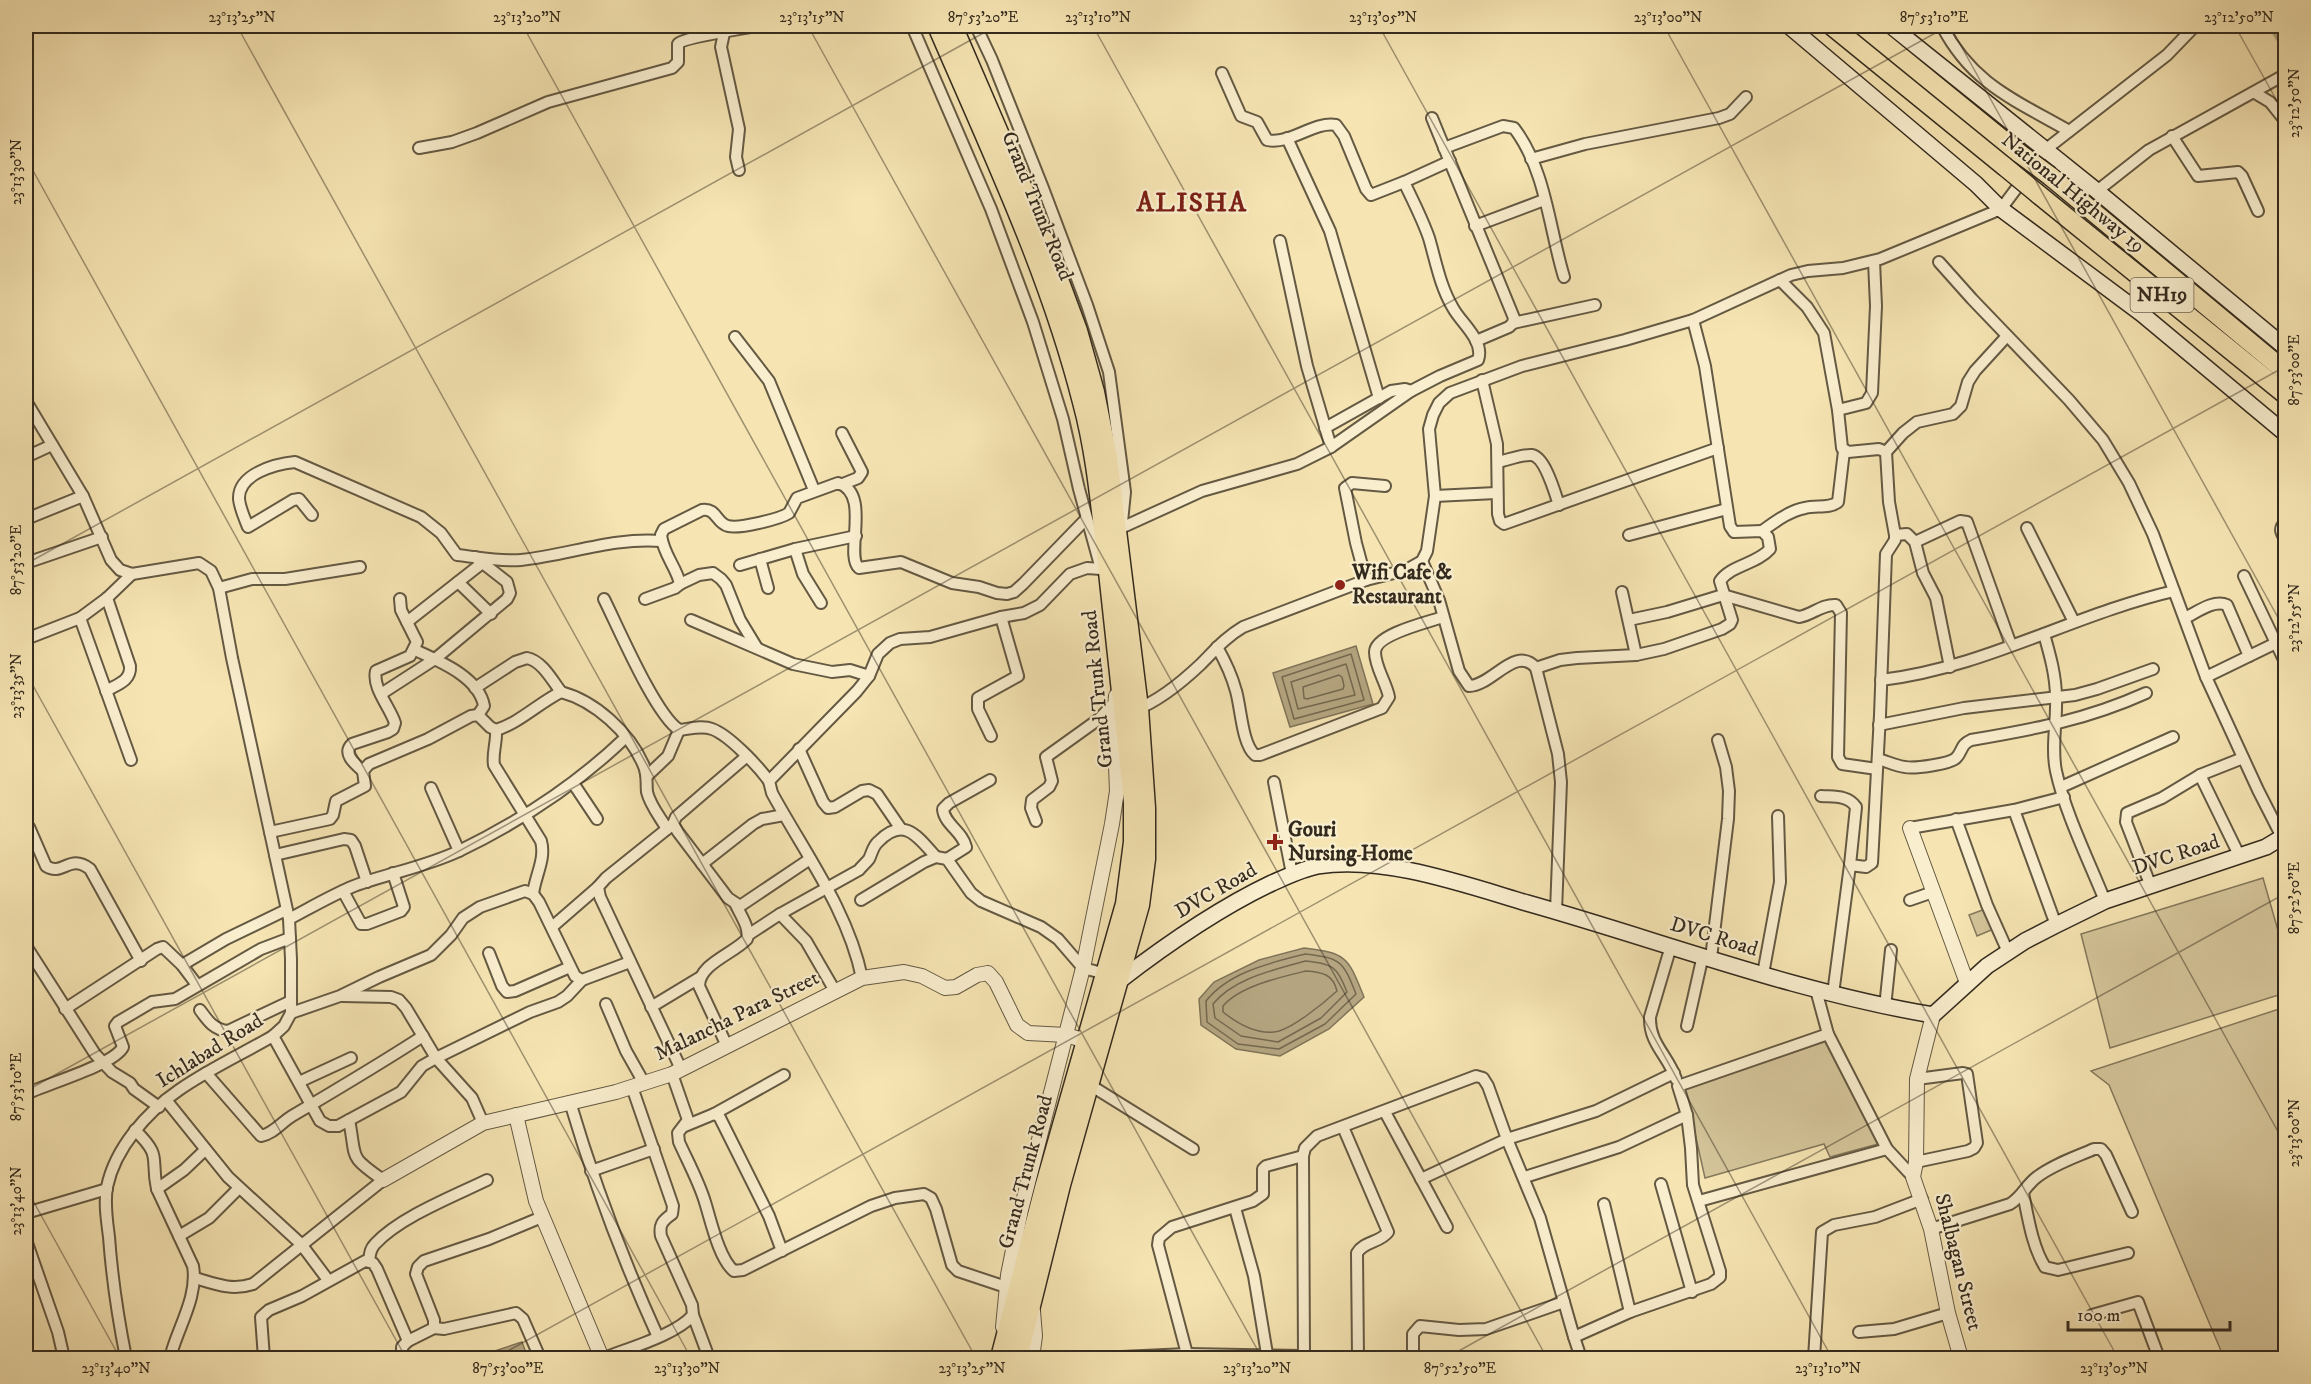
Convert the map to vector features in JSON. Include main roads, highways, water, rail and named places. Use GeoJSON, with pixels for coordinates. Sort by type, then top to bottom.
{"type":"FeatureCollection","features":[{"type":"Feature","properties":{"kind":"highway","name":"Grand Trunk Road"},"geometry":{"type":"LineString","coordinates":[[937,26],[1028,239],[1054,309],[1083,403],[1094,459],[1120,678],[1146,808],[1146,859],[1140,905],[1113,978],[1094,1042],[1044,1188],[1001,1353]]}},
{"type":"Feature","properties":{"kind":"highway","name":"Grand Trunk Road"},"geometry":{"type":"LineString","coordinates":[[953,26],[1038,223],[1078,331],[1095,392],[1120,536],[1126,708]]}},
{"type":"Feature","properties":{"kind":"highway","name":"National Highway 19"},"geometry":{"type":"LineString","coordinates":[[1832,26],[2286,395]]}},
{"type":"Feature","properties":{"kind":"highway","name":"NH19"},"geometry":{"type":"LineString","coordinates":[[1863,26],[2050,176],[2286,372]]}},
{"type":"Feature","properties":{"kind":"highway","name":"Grand Trunk Road"},"geometry":{"type":"LineString","coordinates":[[1018,1359],[1061,1185],[1090,1085],[1094,1042]]}},
{"type":"Feature","properties":{"kind":"main road"},"geometry":{"type":"LineString","coordinates":[[1789,26],[1976,184],[2001,209],[2142,314],[2286,434]]}},
{"type":"Feature","properties":{"kind":"main road"},"geometry":{"type":"LineString","coordinates":[[1891,26],[2097,190],[2286,348]]}},
{"type":"Feature","properties":{"kind":"main road","name":"DVC Road"},"geometry":{"type":"LineString","coordinates":[[1113,978],[1251,893],[1292,874],[1317,866],[1346,863],[1383,867],[1448,880],[1816,990],[1885,1007],[1933,1015],[1967,983],[2008,952],[2056,925],[2105,901],[2266,848],[2284,839]]}},
{"type":"Feature","properties":{"kind":"water"},"geometry":{"type":"Polygon","coordinates":[[[1356,646],[1373,704],[1290,727],[1273,673],[1356,646]]]}},
{"type":"Feature","properties":{"kind":"water"},"geometry":{"type":"Polygon","coordinates":[[[1304,948],[1338,955],[1350,966],[1364,997],[1329,1029],[1280,1056],[1236,1049],[1201,1025],[1199,999],[1214,982],[1259,960],[1304,948]]]}},
{"type":"Feature","properties":{"kind":"water"},"geometry":{"type":"Polygon","coordinates":[[[522,1342],[528,1358],[473,1358],[522,1342]]]}},
{"type":"Feature","properties":{"kind":"waterway"},"geometry":{"type":"LineString","coordinates":[[2279,26],[2286,37]]}},
{"type":"Feature","properties":{"kind":"place","name":"Wifi Cafe & Restaurant"},"geometry":{"type":"Point","coordinates":[1340,585]}},
{"type":"Feature","properties":{"kind":"place","name":"Gouri Nursing Home"},"geometry":{"type":"Point","coordinates":[1275,842]}},
{"type":"Feature","properties":{"kind":"district","name":"ALISHA"},"geometry":{"type":"Point","coordinates":[1192,203]}}]}
